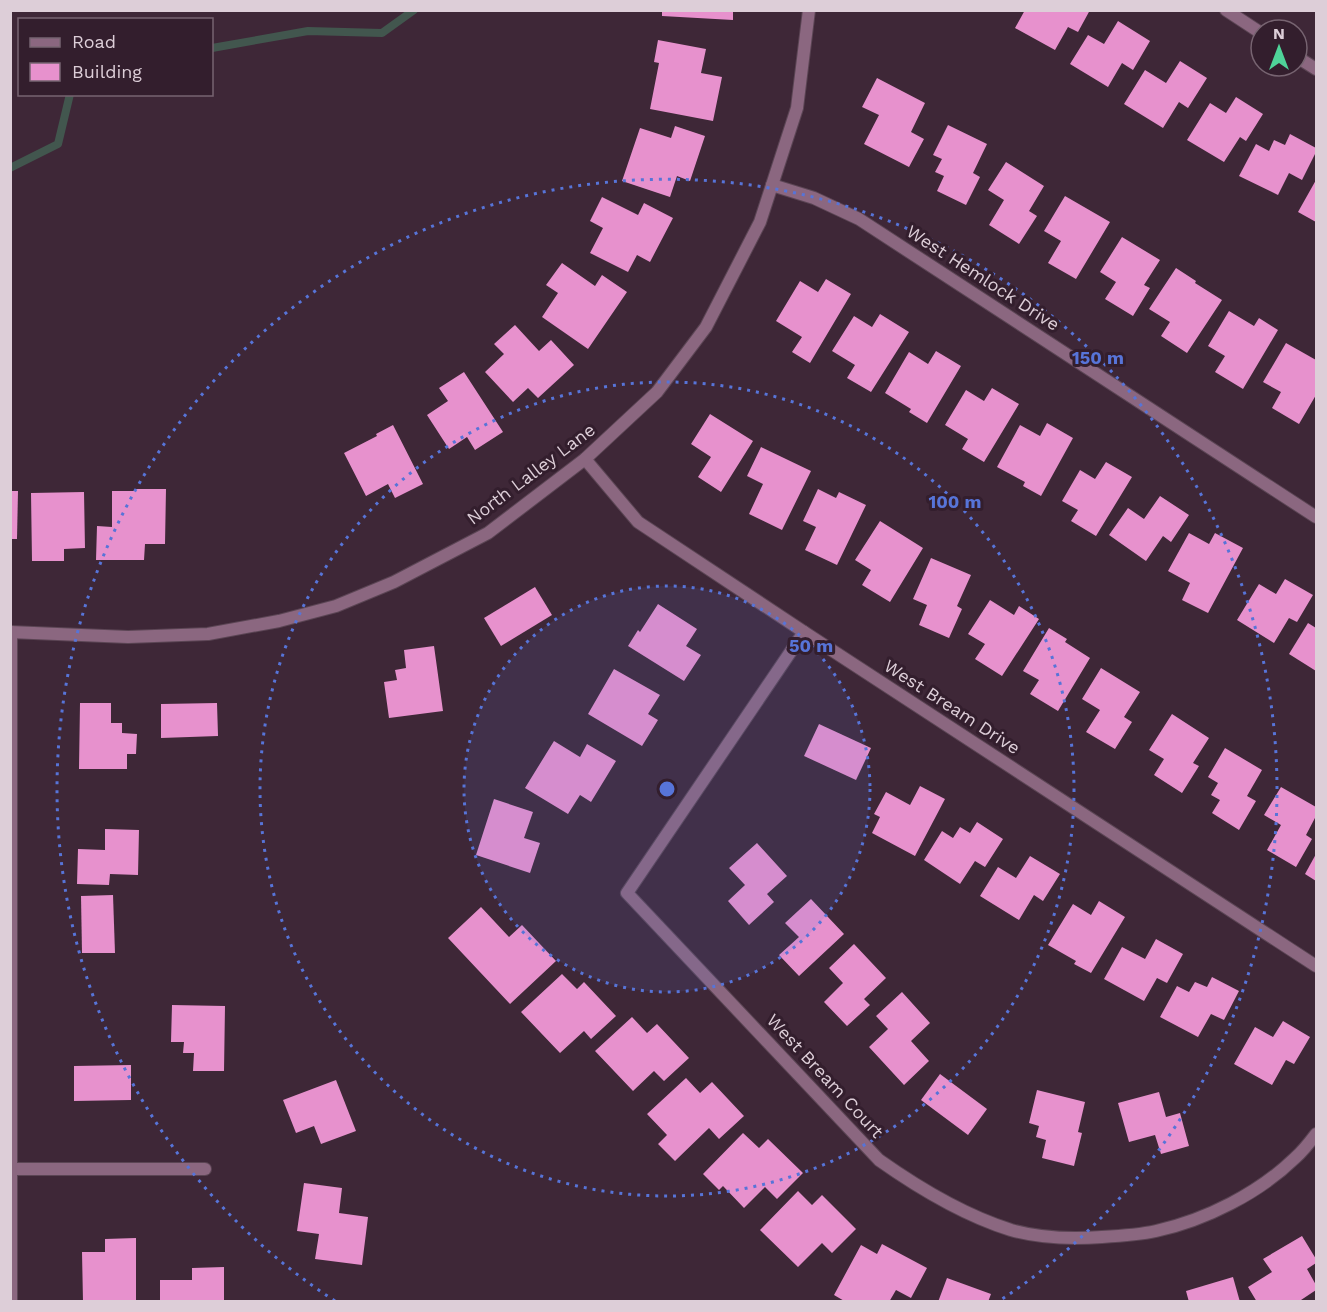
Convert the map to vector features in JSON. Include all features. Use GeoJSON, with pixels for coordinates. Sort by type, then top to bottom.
{"type":"FeatureCollection","features":[{"type":"Feature","properties":{"kind":"street","name":"North Lalley Lane"},"geometry":{"type":"LineString","coordinates":[[11,632],[128,637],[208,634],[279,621],[336,606],[394,582],[488,533],[585,459],[657,392],[706,327],[760,222],[797,108],[808,10]]}},
{"type":"Feature","properties":{"kind":"street"},"geometry":{"type":"LineString","coordinates":[[1226,10],[1249,25]]}},
{"type":"Feature","properties":{"kind":"street","name":"West Hemlock Drive"},"geometry":{"type":"LineString","coordinates":[[772,185],[814,198],[859,219],[1317,518]]}},
{"type":"Feature","properties":{"kind":"street","name":"West Bream Drive"},"geometry":{"type":"LineString","coordinates":[[585,459],[638,522],[1317,966]]}},
{"type":"Feature","properties":{"kind":"street"},"geometry":{"type":"LineString","coordinates":[[11,632],[11,1302]]}},
{"type":"Feature","properties":{"kind":"street","name":"West Bream Court"},"geometry":{"type":"LineString","coordinates":[[804,632],[627,893],[879,1160],[914,1185],[975,1216],[1013,1230],[1081,1239],[1156,1231],[1227,1207],[1260,1186],[1295,1158],[1317,1134]]}},
{"type":"Feature","properties":{"kind":"street"},"geometry":{"type":"LineString","coordinates":[[12,1169],[205,1169]]}},
{"type":"Feature","properties":{"kind":"building"},"geometry":{"type":"Polygon","coordinates":[[[662,10],[733,10],[733,20],[662,16],[662,10]]]}},
{"type":"Feature","properties":{"kind":"building"},"geometry":{"type":"Polygon","coordinates":[[[1025,10],[1090,10],[1078,32],[1068,27],[1055,50],[1015,28],[1025,10]]]}},
{"type":"Feature","properties":{"kind":"building"},"geometry":{"type":"Polygon","coordinates":[[[1118,21],[1150,41],[1133,70],[1122,63],[1108,87],[1070,64],[1088,35],[1104,44],[1118,21]]]}},
{"type":"Feature","properties":{"kind":"building"},"geometry":{"type":"Polygon","coordinates":[[[658,40],[706,49],[701,73],[722,77],[713,121],[650,109],[659,63],[654,62],[658,40]]]}},
{"type":"Feature","properties":{"kind":"building"},"geometry":{"type":"Polygon","coordinates":[[[1180,61],[1207,78],[1188,108],[1179,102],[1163,128],[1124,104],[1145,70],[1166,83],[1180,61]]]}},
{"type":"Feature","properties":{"kind":"building"},"geometry":{"type":"Polygon","coordinates":[[[877,78],[925,103],[911,132],[924,139],[909,167],[864,144],[879,115],[862,107],[877,78]]]}},
{"type":"Feature","properties":{"kind":"building"},"geometry":{"type":"Polygon","coordinates":[[[1236,97],[1263,114],[1246,141],[1240,137],[1224,162],[1187,140],[1210,103],[1226,113],[1236,97]]]}},
{"type":"Feature","properties":{"kind":"building"},"geometry":{"type":"Polygon","coordinates":[[[948,125],[987,144],[973,173],[980,177],[966,205],[937,191],[944,176],[935,172],[942,159],[933,155],[948,125]]]}},
{"type":"Feature","properties":{"kind":"building"},"geometry":{"type":"Polygon","coordinates":[[[675,126],[705,136],[690,181],[677,176],[670,197],[622,181],[640,128],[671,138],[675,126]]]}},
{"type":"Feature","properties":{"kind":"building"},"geometry":{"type":"Polygon","coordinates":[[[1290,134],[1316,148],[1302,180],[1289,173],[1278,195],[1239,176],[1256,144],[1269,151],[1274,140],[1285,145],[1290,134]]]}},
{"type":"Feature","properties":{"kind":"building"},"geometry":{"type":"Polygon","coordinates":[[[1006,162],[1044,186],[1029,211],[1037,216],[1019,244],[989,225],[1004,200],[988,190],[1006,162]]]}},
{"type":"Feature","properties":{"kind":"building"},"geometry":{"type":"Polygon","coordinates":[[[1316,180],[1316,222],[1298,212],[1316,180]]]}},
{"type":"Feature","properties":{"kind":"building"},"geometry":{"type":"Polygon","coordinates":[[[1065,196],[1110,222],[1076,279],[1048,263],[1061,241],[1044,231],[1065,196]]]}},
{"type":"Feature","properties":{"kind":"building"},"geometry":{"type":"Polygon","coordinates":[[[602,197],[638,215],[644,203],[673,218],[650,262],[637,255],[628,272],[590,253],[603,228],[590,221],[602,197]]]}},
{"type":"Feature","properties":{"kind":"building"},"geometry":{"type":"Polygon","coordinates":[[[1122,237],[1160,260],[1144,285],[1150,288],[1133,316],[1105,299],[1116,282],[1100,272],[1122,237]]]}},
{"type":"Feature","properties":{"kind":"building"},"geometry":{"type":"Polygon","coordinates":[[[562,263],[595,286],[602,275],[627,292],[588,349],[542,317],[558,293],[546,285],[562,263]]]}},
{"type":"Feature","properties":{"kind":"building"},"geometry":{"type":"Polygon","coordinates":[[[1176,268],[1222,300],[1187,353],[1161,336],[1170,322],[1149,309],[1176,268]]]}},
{"type":"Feature","properties":{"kind":"building"},"geometry":{"type":"Polygon","coordinates":[[[826,279],[851,294],[810,363],[792,352],[802,337],[776,321],[800,281],[818,292],[826,279]]]}},
{"type":"Feature","properties":{"kind":"building"},"geometry":{"type":"Polygon","coordinates":[[[1229,311],[1254,326],[1259,318],[1278,330],[1243,389],[1215,372],[1225,356],[1208,346],[1229,311]]]}},
{"type":"Feature","properties":{"kind":"building"},"geometry":{"type":"Polygon","coordinates":[[[880,314],[909,332],[871,392],[847,378],[855,365],[832,351],[854,316],[872,327],[880,314]]]}},
{"type":"Feature","properties":{"kind":"building"},"geometry":{"type":"Polygon","coordinates":[[[515,325],[539,351],[551,340],[574,365],[538,398],[528,388],[513,402],[485,372],[504,354],[494,344],[515,325]]]}},
{"type":"Feature","properties":{"kind":"building"},"geometry":{"type":"Polygon","coordinates":[[[1286,343],[1316,360],[1316,395],[1299,424],[1272,408],[1281,392],[1263,382],[1286,343]]]}},
{"type":"Feature","properties":{"kind":"building"},"geometry":{"type":"Polygon","coordinates":[[[936,351],[961,366],[927,423],[909,412],[911,409],[885,393],[909,352],[928,364],[936,351]]]}},
{"type":"Feature","properties":{"kind":"building"},"geometry":{"type":"Polygon","coordinates":[[[464,372],[503,432],[475,450],[467,437],[449,449],[427,415],[448,401],[439,388],[464,372]]]}},
{"type":"Feature","properties":{"kind":"building"},"geometry":{"type":"Polygon","coordinates":[[[992,388],[1019,404],[984,462],[962,449],[968,439],[945,425],[966,390],[984,401],[992,388]]]}},
{"type":"Feature","properties":{"kind":"building"},"geometry":{"type":"Polygon","coordinates":[[[710,414],[753,441],[721,492],[698,477],[711,457],[691,444],[710,414]]]}},
{"type":"Feature","properties":{"kind":"building"},"geometry":{"type":"Polygon","coordinates":[[[1047,423],[1073,438],[1041,496],[1023,486],[1025,482],[997,467],[1020,425],[1040,436],[1047,423]]]}},
{"type":"Feature","properties":{"kind":"building"},"geometry":{"type":"Polygon","coordinates":[[[393,425],[423,484],[395,498],[388,484],[366,496],[344,453],[393,425]]]}},
{"type":"Feature","properties":{"kind":"building"},"geometry":{"type":"Polygon","coordinates":[[[761,447],[811,471],[782,530],[749,514],[763,484],[747,476],[761,447]]]}},
{"type":"Feature","properties":{"kind":"building"},"geometry":{"type":"Polygon","coordinates":[[[1106,462],[1132,477],[1096,536],[1071,521],[1078,510],[1062,501],[1080,470],[1095,479],[1106,462]]]}},
{"type":"Feature","properties":{"kind":"building"},"geometry":{"type":"Polygon","coordinates":[[[136,489],[166,489],[165,544],[145,544],[144,560],[96,560],[97,526],[112,527],[112,491],[136,491],[136,489]]]}},
{"type":"Feature","properties":{"kind":"building"},"geometry":{"type":"Polygon","coordinates":[[[818,489],[836,498],[839,492],[866,505],[837,565],[805,550],[816,527],[803,521],[818,489]]]}},
{"type":"Feature","properties":{"kind":"building"},"geometry":{"type":"Polygon","coordinates":[[[10,491],[18,491],[17,539],[10,539],[10,491]]]}},
{"type":"Feature","properties":{"kind":"building"},"geometry":{"type":"Polygon","coordinates":[[[84,492],[85,548],[64,549],[64,561],[32,561],[31,493],[84,492]]]}},
{"type":"Feature","properties":{"kind":"building"},"geometry":{"type":"Polygon","coordinates":[[[1160,496],[1189,515],[1171,542],[1163,536],[1146,561],[1109,535],[1128,508],[1144,519],[1160,496]]]}},
{"type":"Feature","properties":{"kind":"building"},"geometry":{"type":"Polygon","coordinates":[[[880,521],[923,548],[890,602],[862,585],[871,570],[855,560],[880,521]]]}},
{"type":"Feature","properties":{"kind":"building"},"geometry":{"type":"Polygon","coordinates":[[[1189,533],[1209,544],[1215,533],[1243,548],[1208,613],[1182,600],[1190,583],[1168,571],[1189,533]]]}},
{"type":"Feature","properties":{"kind":"building"},"geometry":{"type":"Polygon","coordinates":[[[931,558],[971,575],[957,606],[962,609],[949,638],[919,625],[927,605],[913,599],[931,558]]]}},
{"type":"Feature","properties":{"kind":"building"},"geometry":{"type":"Polygon","coordinates":[[[1285,579],[1313,595],[1297,622],[1289,618],[1274,643],[1237,620],[1259,584],[1276,594],[1285,579]]]}},
{"type":"Feature","properties":{"kind":"building"},"geometry":{"type":"Polygon","coordinates":[[[535,587],[552,615],[501,646],[484,618],[535,587]]]}},
{"type":"Feature","properties":{"kind":"building"},"geometry":{"type":"Polygon","coordinates":[[[990,600],[1014,615],[1019,606],[1039,619],[1002,676],[975,659],[985,644],[968,634],[990,600]]]}},
{"type":"Feature","properties":{"kind":"building"},"geometry":{"type":"Polygon","coordinates":[[[658,604],[697,629],[686,646],[701,655],[684,681],[628,646],[658,604]]]}},
{"type":"Feature","properties":{"kind":"building"},"geometry":{"type":"Polygon","coordinates":[[[1308,623],[1316,628],[1316,671],[1289,654],[1308,623]]]}},
{"type":"Feature","properties":{"kind":"building"},"geometry":{"type":"Polygon","coordinates":[[[1049,628],[1067,639],[1065,642],[1090,658],[1058,711],[1030,694],[1039,680],[1023,671],[1049,628]]]}},
{"type":"Feature","properties":{"kind":"building"},"geometry":{"type":"Polygon","coordinates":[[[434,646],[443,711],[389,718],[384,682],[397,680],[395,670],[406,668],[404,650],[434,646]]]}},
{"type":"Feature","properties":{"kind":"building"},"geometry":{"type":"Polygon","coordinates":[[[1101,668],[1140,692],[1124,717],[1132,722],[1115,749],[1086,732],[1100,710],[1082,699],[1101,668]]]}},
{"type":"Feature","properties":{"kind":"building"},"geometry":{"type":"Polygon","coordinates":[[[614,669],[660,695],[648,714],[658,720],[642,746],[588,714],[614,669]]]}},
{"type":"Feature","properties":{"kind":"building"},"geometry":{"type":"Polygon","coordinates":[[[80,703],[111,703],[111,723],[122,723],[122,733],[137,734],[136,754],[127,754],[127,769],[79,769],[80,703]]]}},
{"type":"Feature","properties":{"kind":"building"},"geometry":{"type":"Polygon","coordinates":[[[217,703],[218,736],[161,738],[161,704],[217,703]]]}},
{"type":"Feature","properties":{"kind":"building"},"geometry":{"type":"Polygon","coordinates":[[[1172,714],[1209,738],[1193,763],[1199,766],[1182,793],[1154,775],[1164,759],[1149,750],[1172,714]]]}},
{"type":"Feature","properties":{"kind":"building"},"geometry":{"type":"Polygon","coordinates":[[[819,724],[871,748],[856,780],[804,756],[819,724]]]}},
{"type":"Feature","properties":{"kind":"building"},"geometry":{"type":"Polygon","coordinates":[[[554,741],[580,757],[587,744],[616,761],[591,802],[580,795],[568,814],[525,788],[554,741]]]}},
{"type":"Feature","properties":{"kind":"building"},"geometry":{"type":"Polygon","coordinates":[[[1225,748],[1262,770],[1247,796],[1256,801],[1239,830],[1212,813],[1220,800],[1211,795],[1218,783],[1208,777],[1225,748]]]}},
{"type":"Feature","properties":{"kind":"building"},"geometry":{"type":"Polygon","coordinates":[[[920,786],[945,799],[915,856],[872,833],[880,817],[874,814],[886,792],[910,805],[920,786]]]}},
{"type":"Feature","properties":{"kind":"building"},"geometry":{"type":"Polygon","coordinates":[[[1281,787],[1316,807],[1316,816],[1306,835],[1312,839],[1296,867],[1267,850],[1281,825],[1264,815],[1281,787]]]}},
{"type":"Feature","properties":{"kind":"building"},"geometry":{"type":"Polygon","coordinates":[[[494,799],[533,812],[524,838],[540,843],[530,873],[476,855],[494,799]]]}},
{"type":"Feature","properties":{"kind":"building"},"geometry":{"type":"Polygon","coordinates":[[[977,822],[1003,839],[985,867],[975,861],[960,884],[924,860],[942,831],[953,838],[960,827],[970,833],[977,822]]]}},
{"type":"Feature","properties":{"kind":"building"},"geometry":{"type":"Polygon","coordinates":[[[105,829],[139,830],[138,875],[110,874],[109,885],[77,884],[78,849],[105,850],[105,829]]]}},
{"type":"Feature","properties":{"kind":"building"},"geometry":{"type":"Polygon","coordinates":[[[757,843],[787,876],[767,894],[774,902],[749,925],[728,901],[745,885],[729,868],[757,843]]]}},
{"type":"Feature","properties":{"kind":"building"},"geometry":{"type":"Polygon","coordinates":[[[1316,854],[1316,881],[1305,874],[1316,854]]]}},
{"type":"Feature","properties":{"kind":"building"},"geometry":{"type":"Polygon","coordinates":[[[1030,856],[1060,874],[1043,901],[1034,895],[1019,920],[980,896],[998,867],[1016,878],[1030,856]]]}},
{"type":"Feature","properties":{"kind":"building"},"geometry":{"type":"Polygon","coordinates":[[[113,895],[115,953],[82,953],[81,896],[113,895]]]}},
{"type":"Feature","properties":{"kind":"building"},"geometry":{"type":"Polygon","coordinates":[[[811,899],[844,934],[799,976],[779,955],[799,937],[785,923],[811,899]]]}},
{"type":"Feature","properties":{"kind":"building"},"geometry":{"type":"Polygon","coordinates":[[[1099,901],[1125,917],[1091,973],[1074,964],[1076,961],[1048,945],[1073,904],[1091,915],[1099,901]]]}},
{"type":"Feature","properties":{"kind":"building"},"geometry":{"type":"Polygon","coordinates":[[[481,907],[509,937],[522,925],[556,961],[510,1004],[448,938],[481,907]]]}},
{"type":"Feature","properties":{"kind":"building"},"geometry":{"type":"Polygon","coordinates":[[[1156,939],[1183,954],[1167,983],[1157,978],[1144,1001],[1104,979],[1122,947],[1145,959],[1156,939]]]}},
{"type":"Feature","properties":{"kind":"building"},"geometry":{"type":"Polygon","coordinates":[[[854,944],[886,978],[864,999],[870,1005],[847,1026],[824,1002],[843,983],[829,968],[854,944]]]}},
{"type":"Feature","properties":{"kind":"building"},"geometry":{"type":"Polygon","coordinates":[[[562,974],[577,989],[584,982],[616,1016],[591,1039],[584,1031],[560,1053],[521,1012],[562,974]]]}},
{"type":"Feature","properties":{"kind":"building"},"geometry":{"type":"Polygon","coordinates":[[[1212,977],[1239,991],[1224,1020],[1211,1014],[1198,1037],[1160,1017],[1177,986],[1189,992],[1195,982],[1207,987],[1212,977]]]}},
{"type":"Feature","properties":{"kind":"building"},"geometry":{"type":"Polygon","coordinates":[[[902,992],[930,1023],[911,1041],[929,1061],[904,1085],[869,1047],[888,1029],[876,1016],[902,992]]]}},
{"type":"Feature","properties":{"kind":"building"},"geometry":{"type":"Polygon","coordinates":[[[172,1005],[225,1006],[224,1071],[193,1071],[194,1053],[183,1053],[184,1042],[171,1042],[172,1005]]]}},
{"type":"Feature","properties":{"kind":"building"},"geometry":{"type":"Polygon","coordinates":[[[632,1017],[647,1033],[657,1024],[689,1058],[664,1081],[654,1071],[633,1091],[595,1051],[632,1017]]]}},
{"type":"Feature","properties":{"kind":"building"},"geometry":{"type":"Polygon","coordinates":[[[1283,1021],[1310,1037],[1294,1064],[1286,1060],[1272,1085],[1234,1064],[1255,1027],[1273,1037],[1283,1021]]]}},
{"type":"Feature","properties":{"kind":"building"},"geometry":{"type":"Polygon","coordinates":[[[131,1065],[131,1100],[74,1101],[74,1066],[131,1065]]]}},
{"type":"Feature","properties":{"kind":"building"},"geometry":{"type":"Polygon","coordinates":[[[940,1074],[987,1109],[968,1135],[921,1100],[940,1074]]]}},
{"type":"Feature","properties":{"kind":"building"},"geometry":{"type":"Polygon","coordinates":[[[686,1078],[700,1093],[712,1082],[744,1116],[719,1139],[709,1128],[675,1161],[658,1144],[667,1135],[647,1114],[686,1078]]]}},
{"type":"Feature","properties":{"kind":"building"},"geometry":{"type":"Polygon","coordinates":[[[336,1080],[356,1131],[321,1144],[314,1126],[296,1133],[283,1100],[336,1080]]]}},
{"type":"Feature","properties":{"kind":"building"},"geometry":{"type":"Polygon","coordinates":[[[1037,1090],[1085,1102],[1078,1132],[1082,1133],[1074,1166],[1042,1158],[1046,1140],[1036,1137],[1039,1126],[1029,1123],[1037,1090]]]}},
{"type":"Feature","properties":{"kind":"building"},"geometry":{"type":"Polygon","coordinates":[[[1159,1092],[1166,1117],[1180,1113],[1189,1146],[1161,1154],[1155,1135],[1129,1142],[1118,1103],[1159,1092]]]}},
{"type":"Feature","properties":{"kind":"building"},"geometry":{"type":"Polygon","coordinates":[[[743,1133],[759,1148],[768,1139],[803,1173],[777,1199],[765,1187],[744,1208],[723,1186],[719,1190],[703,1174],[743,1133]]]}},
{"type":"Feature","properties":{"kind":"building"},"geometry":{"type":"Polygon","coordinates":[[[304,1183],[342,1188],[339,1213],[368,1217],[362,1265],[315,1259],[319,1234],[297,1231],[304,1183]]]}},
{"type":"Feature","properties":{"kind":"building"},"geometry":{"type":"Polygon","coordinates":[[[798,1191],[812,1205],[822,1195],[856,1229],[832,1253],[822,1243],[798,1267],[760,1230],[798,1191]]]}},
{"type":"Feature","properties":{"kind":"building"},"geometry":{"type":"Polygon","coordinates":[[[1302,1236],[1316,1259],[1316,1263],[1307,1269],[1316,1285],[1316,1290],[1298,1302],[1257,1302],[1248,1287],[1272,1272],[1263,1259],[1302,1236]]]}},
{"type":"Feature","properties":{"kind":"building"},"geometry":{"type":"Polygon","coordinates":[[[136,1238],[136,1302],[83,1302],[82,1252],[105,1252],[105,1239],[136,1238]]]}},
{"type":"Feature","properties":{"kind":"building"},"geometry":{"type":"Polygon","coordinates":[[[882,1244],[927,1268],[911,1298],[896,1290],[889,1302],[846,1302],[834,1295],[861,1245],[877,1254],[882,1244]]]}},
{"type":"Feature","properties":{"kind":"building"},"geometry":{"type":"Polygon","coordinates":[[[224,1267],[224,1302],[160,1302],[160,1280],[192,1280],[192,1268],[224,1267]]]}},
{"type":"Feature","properties":{"kind":"building"},"geometry":{"type":"Polygon","coordinates":[[[1233,1277],[1240,1302],[1189,1302],[1186,1291],[1233,1277]]]}},
{"type":"Feature","properties":{"kind":"building"},"geometry":{"type":"Polygon","coordinates":[[[947,1278],[991,1294],[988,1302],[938,1302],[947,1278]]]}},
{"type":"Feature","properties":{"kind":"waterway"},"geometry":{"type":"LineString","coordinates":[[213,48],[308,31],[382,33],[414,10]]}},
{"type":"Feature","properties":{"kind":"waterway"},"geometry":{"type":"LineString","coordinates":[[10,168],[58,144],[70,96]]}}]}
